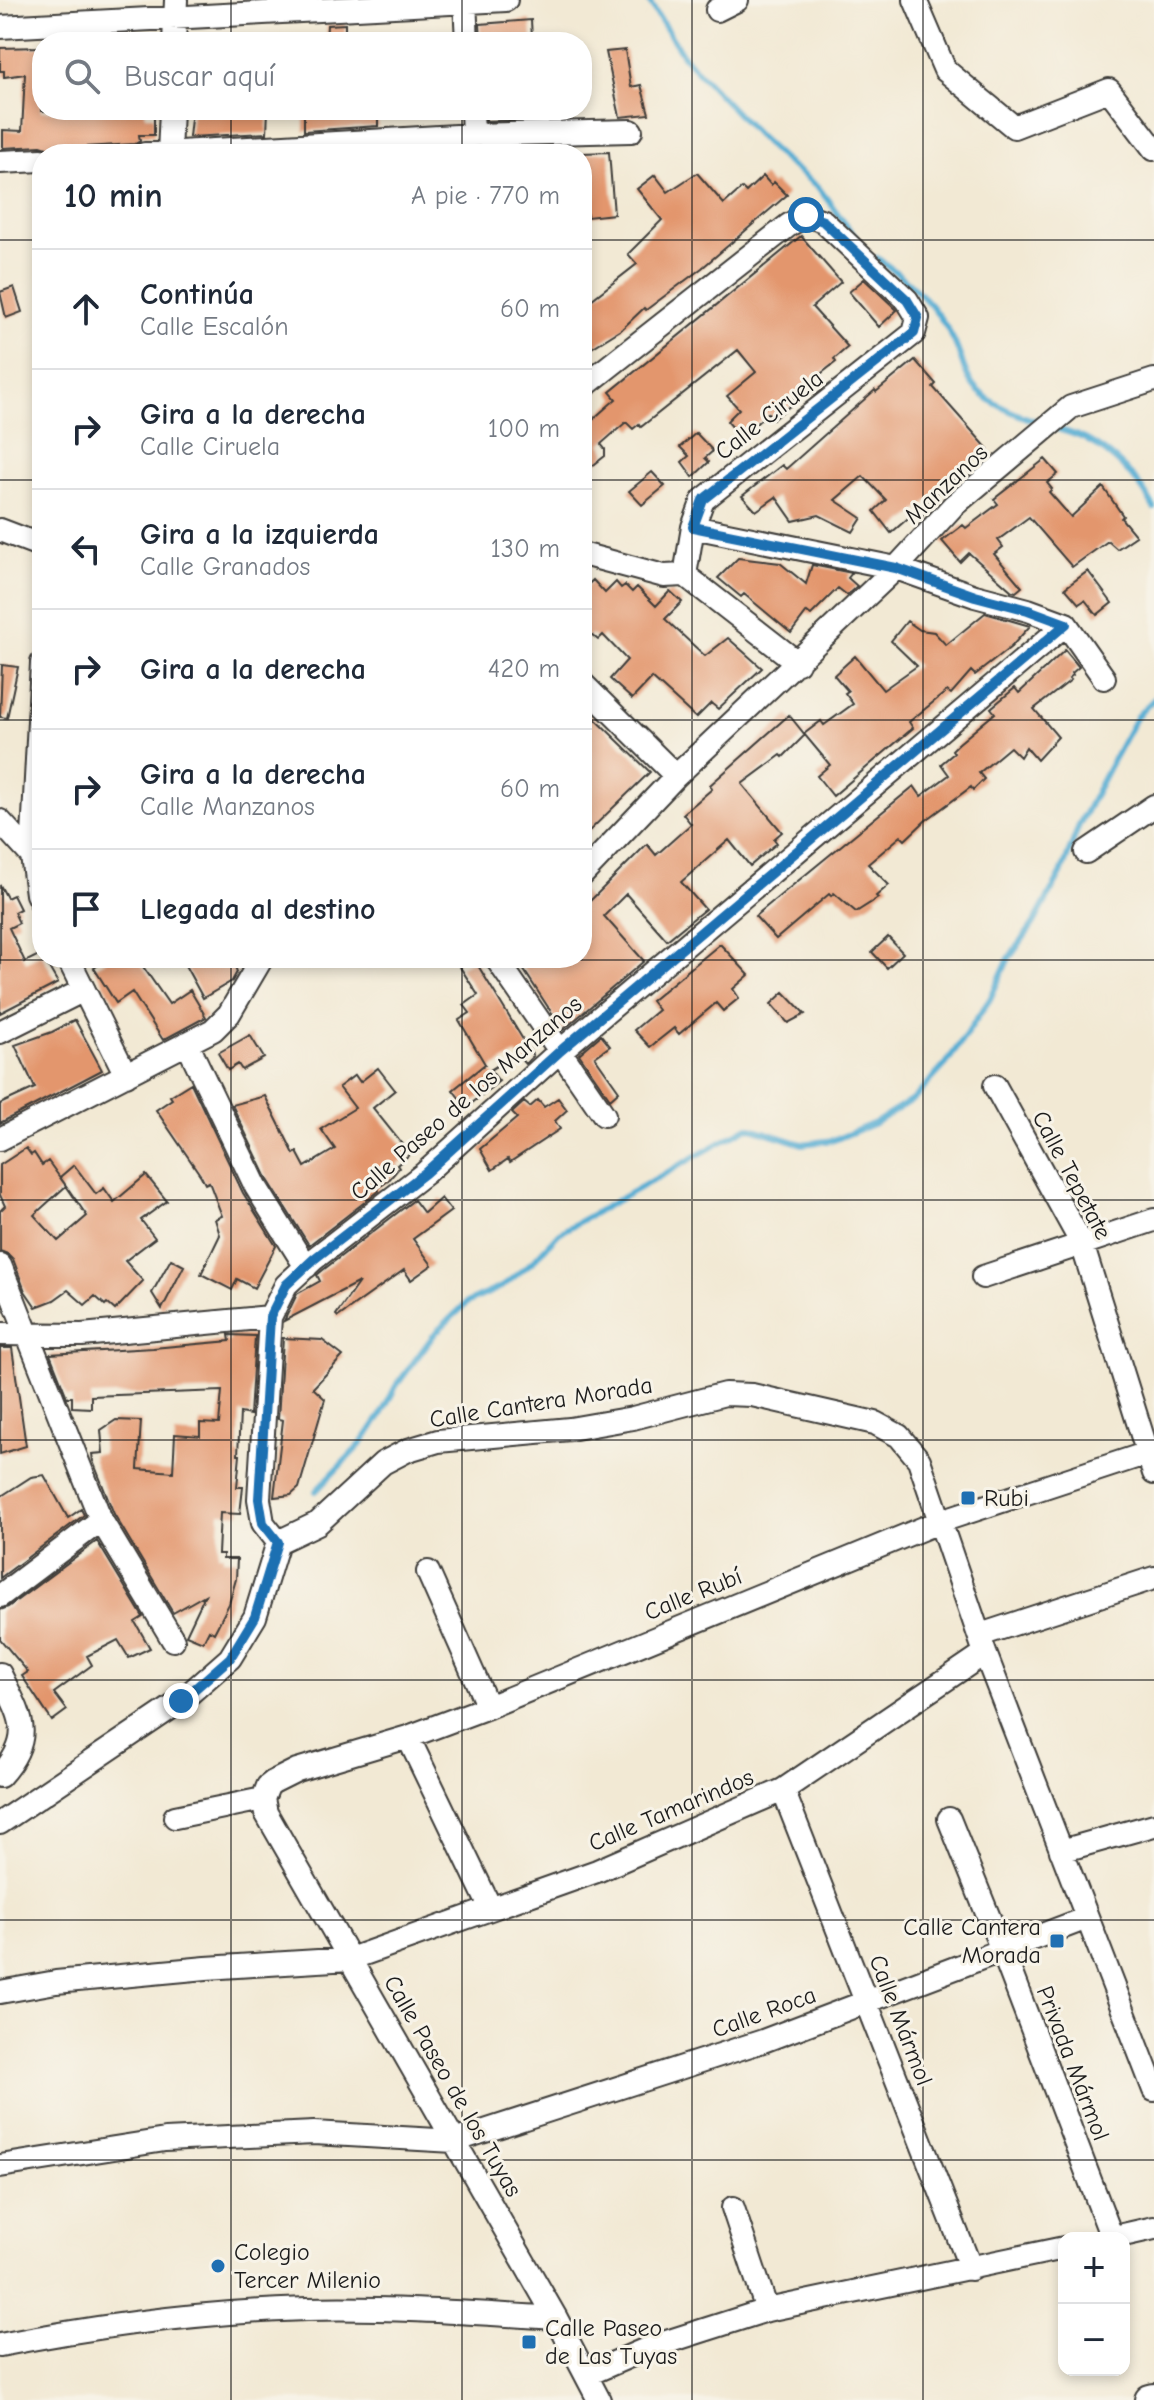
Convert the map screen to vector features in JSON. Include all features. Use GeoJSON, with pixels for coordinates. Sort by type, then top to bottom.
{"type":"FeatureCollection","features":[{"type":"Feature","properties":{"kind":"street"},"geometry":{"type":"LineString","coordinates":[[0,27],[175,9],[506,0]]}},
{"type":"Feature","properties":{"kind":"street"},"geometry":{"type":"LineString","coordinates":[[915,0],[945,70],[1014,127],[1109,90],[1154,149]]}},
{"type":"Feature","properties":{"kind":"street"},"geometry":{"type":"LineString","coordinates":[[465,1],[467,32]]}},
{"type":"Feature","properties":{"kind":"street"},"geometry":{"type":"LineString","coordinates":[[174,32],[175,9]]}},
{"type":"Feature","properties":{"kind":"street"},"geometry":{"type":"LineString","coordinates":[[169,144],[171,120]]}},
{"type":"Feature","properties":{"kind":"street"},"geometry":{"type":"LineString","coordinates":[[472,120],[473,135]]}},
{"type":"Feature","properties":{"kind":"street"},"geometry":{"type":"LineString","coordinates":[[321,144],[473,135],[631,131]]}},
{"type":"Feature","properties":{"kind":"street"},"geometry":{"type":"LineString","coordinates":[[0,162],[32,160]]}},
{"type":"Feature","properties":{"kind":"street","name":"Calle Ciruela"},"geometry":{"type":"LineString","coordinates":[[592,382],[776,234],[806,215],[823,221],[907,300],[918,318],[914,333],[703,500],[693,527],[685,575]]}},
{"type":"Feature","properties":{"kind":"street","name":"Manzanos"},"geometry":{"type":"LineString","coordinates":[[592,864],[676,776],[896,568],[953,506],[1071,407],[1154,380]]}},
{"type":"Feature","properties":{"kind":"street"},"geometry":{"type":"LineString","coordinates":[[693,527],[896,568],[975,596],[1028,610],[1066,624],[1104,678]]}},
{"type":"Feature","properties":{"kind":"street"},"geometry":{"type":"LineString","coordinates":[[0,530],[32,542]]}},
{"type":"Feature","properties":{"kind":"street"},"geometry":{"type":"LineString","coordinates":[[592,557],[664,576],[685,575],[798,663]]}},
{"type":"Feature","properties":{"kind":"street","name":"Calle Paseo de los Manzanos"},"geometry":{"type":"LineString","coordinates":[[278,1542],[263,1523],[259,1499],[270,1317],[286,1285],[425,1173],[559,1052],[1066,624]]}},
{"type":"Feature","properties":{"kind":"street"},"geometry":{"type":"LineString","coordinates":[[592,693],[676,776]]}},
{"type":"Feature","properties":{"kind":"street"},"geometry":{"type":"LineString","coordinates":[[1086,852],[1154,806]]}},
{"type":"Feature","properties":{"kind":"street"},"geometry":{"type":"LineString","coordinates":[[0,821],[32,856]]}},
{"type":"Feature","properties":{"kind":"street"},"geometry":{"type":"LineString","coordinates":[[73,968],[126,1075]]}},
{"type":"Feature","properties":{"kind":"street"},"geometry":{"type":"LineString","coordinates":[[0,1139],[213,1030],[229,1014],[256,968]]}},
{"type":"Feature","properties":{"kind":"street"},"geometry":{"type":"LineString","coordinates":[[505,968],[604,1115]]}},
{"type":"Feature","properties":{"kind":"street"},"geometry":{"type":"LineString","coordinates":[[0,1032],[84,990]]}},
{"type":"Feature","properties":{"kind":"street"},"geometry":{"type":"LineString","coordinates":[[187,1043],[256,1187],[306,1267]]}},
{"type":"Feature","properties":{"kind":"street","name":"Calle Tepetate"},"geometry":{"type":"LineString","coordinates":[[995,1086],[1082,1244],[1152,1459]]}},
{"type":"Feature","properties":{"kind":"street"},"geometry":{"type":"LineString","coordinates":[[983,1277],[1154,1220]]}},
{"type":"Feature","properties":{"kind":"street"},"geometry":{"type":"LineString","coordinates":[[0,1265],[101,1520],[173,1640]]}},
{"type":"Feature","properties":{"kind":"street"},"geometry":{"type":"LineString","coordinates":[[0,1334],[82,1335],[270,1317]]}},
{"type":"Feature","properties":{"kind":"street","name":"Calle Cantera Morada"},"geometry":{"type":"LineString","coordinates":[[278,1542],[318,1523],[383,1463],[408,1450],[438,1441],[570,1429],[633,1418],[725,1394],[752,1395],[875,1423],[899,1436],[919,1460],[982,1644],[1154,2090]]}},
{"type":"Feature","properties":{"kind":"street","name":"Calle Rubí"},"geometry":{"type":"LineString","coordinates":[[263,1799],[268,1786],[297,1770],[408,1737],[488,1707],[941,1521],[1152,1459]]}},
{"type":"Feature","properties":{"kind":"street"},"geometry":{"type":"LineString","coordinates":[[0,1596],[101,1520]]}},
{"type":"Feature","properties":{"kind":"street"},"geometry":{"type":"LineString","coordinates":[[0,1823],[181,1701],[230,1658],[255,1617],[278,1542]]}},
{"type":"Feature","properties":{"kind":"street"},"geometry":{"type":"LineString","coordinates":[[428,1572],[488,1707]]}},
{"type":"Feature","properties":{"kind":"street","name":"Calle Tamarindos"},"geometry":{"type":"LineString","coordinates":[[0,1992],[56,1982],[350,1959],[597,1871],[783,1790],[982,1644],[1154,1578]]}},
{"type":"Feature","properties":{"kind":"street"},"geometry":{"type":"LineString","coordinates":[[0,1674],[19,1713],[23,1737],[13,1762],[0,1776]]}},
{"type":"Feature","properties":{"kind":"street"},"geometry":{"type":"LineString","coordinates":[[408,1737],[490,1907]]}},
{"type":"Feature","properties":{"kind":"street","name":"Calle Mármol"},"geometry":{"type":"LineString","coordinates":[[783,1790],[971,2269]]}},
{"type":"Feature","properties":{"kind":"street"},"geometry":{"type":"LineString","coordinates":[[175,1817],[263,1799]]}},
{"type":"Feature","properties":{"kind":"street","name":"Calle Paseo de los Tuyas"},"geometry":{"type":"LineString","coordinates":[[263,1799],[266,1813],[556,2318],[599,2400]]}},
{"type":"Feature","properties":{"kind":"street","name":"Privada Mármol"},"geometry":{"type":"LineString","coordinates":[[949,1819],[1109,2232]]}},
{"type":"Feature","properties":{"kind":"street"},"geometry":{"type":"LineString","coordinates":[[1061,1851],[1154,1825]]}},
{"type":"Feature","properties":{"kind":"street","name":"Calle Roca"},"geometry":{"type":"LineString","coordinates":[[454,2141],[763,2041],[1087,1918]]}},
{"type":"Feature","properties":{"kind":"street"},"geometry":{"type":"LineString","coordinates":[[0,2166],[165,2140],[314,2133],[454,2141]]}},
{"type":"Feature","properties":{"kind":"street"},"geometry":{"type":"LineString","coordinates":[[733,2208],[767,2310]]}},
{"type":"Feature","properties":{"kind":"street"},"geometry":{"type":"LineString","coordinates":[[1130,2234],[1154,2228]]}},
{"type":"Feature","properties":{"kind":"street"},"geometry":{"type":"LineString","coordinates":[[586,2375],[651,2347],[767,2310],[1058,2249]]}},
{"type":"Feature","properties":{"kind":"street"},"geometry":{"type":"LineString","coordinates":[[0,2345],[60,2333],[183,2317],[307,2309],[431,2310],[556,2318]]}},
{"type":"Feature","properties":{"kind":"building"},"geometry":{"type":"Polygon","coordinates":[[[531,20],[532,32],[480,32],[480,24],[531,20]]]}},
{"type":"Feature","properties":{"kind":"building"},"geometry":{"type":"Polygon","coordinates":[[[345,24],[345,32],[327,32],[327,25],[345,24]]]}},
{"type":"Feature","properties":{"kind":"building"},"geometry":{"type":"Polygon","coordinates":[[[32,47],[32,120],[154,120],[154,135],[139,135],[140,141],[135,144],[32,144],[32,146],[3,148],[3,130],[22,131],[25,74],[4,77],[4,71],[0,71],[0,48],[32,47]]]}},
{"type":"Feature","properties":{"kind":"building"},"geometry":{"type":"Polygon","coordinates":[[[625,50],[631,87],[641,85],[649,114],[620,117],[606,52],[625,50]]]}},
{"type":"Feature","properties":{"kind":"building"},"geometry":{"type":"Polygon","coordinates":[[[191,120],[268,120],[267,133],[189,137],[191,120]]]}},
{"type":"Feature","properties":{"kind":"building"},"geometry":{"type":"Polygon","coordinates":[[[304,120],[378,120],[378,126],[304,131],[304,120]]]}},
{"type":"Feature","properties":{"kind":"building"},"geometry":{"type":"Polygon","coordinates":[[[609,152],[614,214],[592,216],[592,153],[609,152]]]}},
{"type":"Feature","properties":{"kind":"building"},"geometry":{"type":"Polygon","coordinates":[[[697,173],[724,204],[742,188],[746,192],[763,176],[787,195],[702,268],[646,310],[644,308],[622,329],[592,348],[592,299],[637,264],[628,254],[662,220],[637,189],[655,175],[668,192],[697,173]]]}},
{"type":"Feature","properties":{"kind":"building"},"geometry":{"type":"Polygon","coordinates":[[[801,236],[841,282],[812,307],[848,347],[834,359],[836,362],[800,390],[789,402],[791,405],[773,419],[768,413],[741,437],[727,421],[739,409],[727,396],[756,372],[738,350],[641,427],[639,424],[633,429],[626,422],[601,444],[605,456],[592,466],[592,418],[616,399],[610,392],[801,236]]]}},
{"type":"Feature","properties":{"kind":"building"},"geometry":{"type":"Polygon","coordinates":[[[864,279],[897,310],[879,327],[849,292],[864,279]]]}},
{"type":"Feature","properties":{"kind":"building"},"geometry":{"type":"Polygon","coordinates":[[[14,287],[22,312],[6,318],[0,292],[14,287]]]}},
{"type":"Feature","properties":{"kind":"building"},"geometry":{"type":"Polygon","coordinates":[[[915,360],[936,384],[933,387],[988,449],[891,533],[874,511],[886,500],[863,476],[835,500],[862,518],[853,532],[819,515],[793,521],[776,497],[756,511],[742,496],[782,465],[786,469],[875,390],[915,360]]]}},
{"type":"Feature","properties":{"kind":"building"},"geometry":{"type":"Polygon","coordinates":[[[696,433],[713,451],[705,458],[709,462],[693,477],[682,462],[689,456],[680,447],[696,433]]]}},
{"type":"Feature","properties":{"kind":"building"},"geometry":{"type":"Polygon","coordinates":[[[1045,459],[1058,474],[1047,483],[1052,489],[1049,492],[1071,517],[1103,487],[1136,536],[1117,549],[1108,541],[1072,567],[1029,517],[998,540],[1003,547],[994,554],[1022,587],[1016,592],[969,553],[960,562],[942,541],[998,504],[994,499],[1045,459]]]}},
{"type":"Feature","properties":{"kind":"building"},"geometry":{"type":"Polygon","coordinates":[[[652,472],[665,486],[642,505],[629,491],[652,472]]]}},
{"type":"Feature","properties":{"kind":"building"},"geometry":{"type":"Polygon","coordinates":[[[738,558],[780,563],[806,584],[812,565],[852,573],[848,578],[857,586],[847,595],[838,588],[811,615],[807,612],[791,633],[744,594],[741,597],[718,578],[738,558]]]}},
{"type":"Feature","properties":{"kind":"building"},"geometry":{"type":"Polygon","coordinates":[[[1088,571],[1112,603],[1097,615],[1085,600],[1079,604],[1065,588],[1088,571]]]}},
{"type":"Feature","properties":{"kind":"building"},"geometry":{"type":"Polygon","coordinates":[[[592,581],[605,593],[616,582],[621,588],[625,585],[632,592],[637,587],[656,606],[670,591],[682,602],[665,619],[705,656],[728,638],[762,668],[718,709],[711,703],[696,718],[652,678],[632,699],[610,679],[627,660],[603,635],[598,640],[592,635],[592,581]]]}},
{"type":"Feature","properties":{"kind":"building"},"geometry":{"type":"Polygon","coordinates":[[[985,613],[1030,626],[1011,647],[975,675],[971,671],[951,694],[947,691],[909,722],[913,728],[833,796],[817,776],[830,765],[804,734],[821,721],[824,725],[853,704],[845,693],[848,691],[834,675],[855,656],[883,690],[917,666],[891,641],[907,621],[920,630],[934,632],[946,645],[985,613]]]}},
{"type":"Feature","properties":{"kind":"building"},"geometry":{"type":"Polygon","coordinates":[[[1065,650],[1079,667],[1072,673],[1071,680],[1034,709],[1058,737],[1037,760],[1026,747],[1020,757],[1010,747],[979,773],[984,779],[973,790],[971,787],[905,840],[901,836],[868,864],[889,885],[876,896],[878,898],[856,912],[834,893],[829,894],[776,939],[755,916],[914,786],[921,796],[949,775],[941,764],[954,753],[952,750],[995,713],[991,708],[1015,688],[1019,693],[1065,650]]]}},
{"type":"Feature","properties":{"kind":"building"},"geometry":{"type":"Polygon","coordinates":[[[2,665],[18,667],[7,718],[0,717],[2,665]]]}},
{"type":"Feature","properties":{"kind":"building"},"geometry":{"type":"Polygon","coordinates":[[[789,715],[805,735],[783,757],[781,755],[742,784],[782,832],[774,839],[777,843],[750,866],[729,840],[681,882],[705,909],[667,940],[626,894],[604,916],[644,961],[563,1030],[523,968],[592,968],[592,899],[647,844],[656,855],[691,824],[683,814],[712,789],[710,785],[789,715]]]}},
{"type":"Feature","properties":{"kind":"building"},"geometry":{"type":"Polygon","coordinates":[[[592,716],[650,772],[592,828],[592,716]]]}},
{"type":"Feature","properties":{"kind":"building"},"geometry":{"type":"Polygon","coordinates":[[[0,885],[7,898],[13,895],[20,909],[14,912],[19,923],[9,928],[25,962],[32,958],[32,968],[49,968],[58,983],[0,1013],[0,885]]]}},
{"type":"Feature","properties":{"kind":"building"},"geometry":{"type":"Polygon","coordinates":[[[888,937],[903,953],[887,968],[872,952],[888,937]]]}},
{"type":"Feature","properties":{"kind":"building"},"geometry":{"type":"Polygon","coordinates":[[[720,944],[749,975],[733,989],[739,998],[723,1011],[716,1003],[679,1034],[674,1028],[650,1047],[634,1030],[658,1010],[651,1001],[720,944]]]}},
{"type":"Feature","properties":{"kind":"building"},"geometry":{"type":"Polygon","coordinates":[[[94,968],[144,968],[169,1004],[190,990],[206,1017],[163,1040],[132,992],[116,1003],[94,968]]]}},
{"type":"Feature","properties":{"kind":"building"},"geometry":{"type":"Polygon","coordinates":[[[186,968],[236,968],[237,972],[232,981],[203,998],[186,968]]]}},
{"type":"Feature","properties":{"kind":"building"},"geometry":{"type":"Polygon","coordinates":[[[461,968],[479,968],[533,1056],[525,1064],[516,1054],[490,1070],[499,1081],[471,1104],[464,1104],[453,1090],[485,1064],[459,1020],[470,1013],[464,1005],[478,995],[461,968]]]}},
{"type":"Feature","properties":{"kind":"building"},"geometry":{"type":"Polygon","coordinates":[[[784,992],[805,1014],[788,1023],[771,1004],[784,992]]]}},
{"type":"Feature","properties":{"kind":"building"},"geometry":{"type":"Polygon","coordinates":[[[75,1020],[102,1070],[0,1123],[0,1104],[35,1088],[15,1045],[75,1020]]]}},
{"type":"Feature","properties":{"kind":"building"},"geometry":{"type":"Polygon","coordinates":[[[250,1035],[264,1058],[242,1070],[238,1064],[228,1070],[218,1053],[250,1035]]]}},
{"type":"Feature","properties":{"kind":"building"},"geometry":{"type":"Polygon","coordinates":[[[601,1035],[610,1046],[595,1057],[619,1091],[610,1099],[579,1054],[601,1035]]]}},
{"type":"Feature","properties":{"kind":"building"},"geometry":{"type":"Polygon","coordinates":[[[378,1068],[395,1090],[373,1108],[410,1154],[397,1165],[399,1168],[378,1188],[379,1191],[309,1245],[268,1180],[232,1105],[265,1096],[294,1154],[297,1152],[305,1167],[335,1149],[321,1129],[355,1108],[339,1087],[355,1075],[360,1082],[378,1068]]]}},
{"type":"Feature","properties":{"kind":"building"},"geometry":{"type":"Polygon","coordinates":[[[191,1083],[243,1193],[276,1246],[254,1288],[237,1279],[232,1290],[201,1274],[220,1235],[215,1219],[222,1216],[209,1182],[205,1184],[156,1110],[172,1099],[170,1096],[191,1083]]]}},
{"type":"Feature","properties":{"kind":"building"},"geometry":{"type":"Polygon","coordinates":[[[558,1098],[567,1110],[555,1121],[560,1129],[510,1162],[508,1159],[492,1170],[480,1149],[517,1118],[512,1113],[524,1102],[530,1107],[538,1100],[544,1107],[558,1098]]]}},
{"type":"Feature","properties":{"kind":"building"},"geometry":{"type":"Polygon","coordinates":[[[26,1148],[42,1165],[48,1161],[66,1186],[34,1215],[58,1241],[87,1216],[60,1177],[74,1165],[96,1194],[104,1188],[114,1202],[146,1175],[167,1201],[141,1220],[155,1238],[125,1261],[143,1281],[115,1310],[95,1296],[85,1305],[68,1290],[36,1307],[25,1291],[13,1259],[0,1251],[0,1211],[5,1206],[0,1195],[0,1165],[26,1148]]]}},
{"type":"Feature","properties":{"kind":"building"},"geometry":{"type":"Polygon","coordinates":[[[441,1198],[451,1211],[413,1239],[432,1265],[411,1280],[404,1270],[338,1317],[336,1315],[359,1282],[284,1321],[297,1294],[320,1281],[317,1275],[323,1270],[414,1200],[424,1213],[441,1198]]]}},
{"type":"Feature","properties":{"kind":"building"},"geometry":{"type":"Polygon","coordinates":[[[171,1259],[184,1266],[162,1309],[152,1293],[171,1259]]]}},
{"type":"Feature","properties":{"kind":"building"},"geometry":{"type":"Polygon","coordinates":[[[229,1335],[255,1336],[250,1415],[240,1413],[237,1487],[243,1487],[240,1514],[220,1513],[218,1554],[223,1554],[223,1559],[237,1559],[236,1579],[229,1604],[214,1633],[209,1630],[203,1642],[186,1635],[205,1595],[173,1613],[114,1514],[92,1454],[103,1453],[101,1430],[116,1420],[141,1421],[138,1469],[173,1472],[175,1434],[200,1436],[200,1423],[219,1424],[222,1391],[91,1396],[91,1408],[72,1407],[72,1397],[67,1397],[50,1354],[230,1341],[229,1335]]]}},
{"type":"Feature","properties":{"kind":"building"},"geometry":{"type":"Polygon","coordinates":[[[283,1338],[322,1340],[343,1356],[313,1388],[325,1399],[299,1488],[291,1495],[274,1497],[283,1420],[278,1419],[283,1338]]]}},
{"type":"Feature","properties":{"kind":"building"},"geometry":{"type":"Polygon","coordinates":[[[0,1348],[12,1348],[26,1446],[0,1454],[0,1348]]]}},
{"type":"Feature","properties":{"kind":"building"},"geometry":{"type":"Polygon","coordinates":[[[44,1475],[68,1518],[81,1509],[84,1515],[0,1578],[0,1497],[31,1477],[44,1475]]]}},
{"type":"Feature","properties":{"kind":"building"},"geometry":{"type":"Polygon","coordinates":[[[97,1541],[143,1617],[135,1622],[150,1648],[129,1658],[118,1640],[87,1656],[92,1665],[54,1693],[67,1710],[52,1721],[22,1676],[28,1672],[0,1639],[0,1610],[97,1541]]]}},
{"type":"Feature","properties":{"kind":"waterway"},"geometry":{"type":"LineString","coordinates":[[648,0],[684,57],[759,137],[818,187],[855,237]]}},
{"type":"Feature","properties":{"kind":"waterway"},"geometry":{"type":"LineString","coordinates":[[877,258],[930,304],[953,339],[976,388],[1004,408],[1044,424]]}},
{"type":"Feature","properties":{"kind":"waterway"},"geometry":{"type":"LineString","coordinates":[[1054,428],[1081,437],[1105,452],[1133,478],[1154,508]]}},
{"type":"Feature","properties":{"kind":"waterway"},"geometry":{"type":"LineString","coordinates":[[316,1491],[361,1444],[396,1386],[436,1332],[467,1303],[503,1286],[532,1262],[559,1233],[748,1127],[802,1144],[834,1140],[875,1123],[914,1099],[946,1064],[990,999],[1008,960],[1034,923],[1061,874],[1079,825],[1108,769],[1137,716],[1154,699]]}},
{"type":"Feature","properties":{"kind":"place","name":"Rubi"},"geometry":{"type":"Point","coordinates":[968,1498]}},
{"type":"Feature","properties":{"kind":"place","name":"Calle Cantera Morada"},"geometry":{"type":"Point","coordinates":[1057,1941]}},
{"type":"Feature","properties":{"kind":"place","name":"Colegio Tercer Milenio"},"geometry":{"type":"Point","coordinates":[218,2266]}},
{"type":"Feature","properties":{"kind":"place","name":"Calle Paseo de Las Tuyas"},"geometry":{"type":"Point","coordinates":[529,2342]}},
{"type":"Feature","properties":{"kind":"route"},"geometry":{"type":"LineString","coordinates":[[181,1701],[230,1658],[255,1617],[278,1542],[263,1523],[259,1499],[270,1317],[286,1285],[314,1259],[425,1173],[559,1052],[1066,624],[896,568],[693,527],[703,500],[914,333],[918,318],[907,300],[823,221],[806,215]]}}]}
